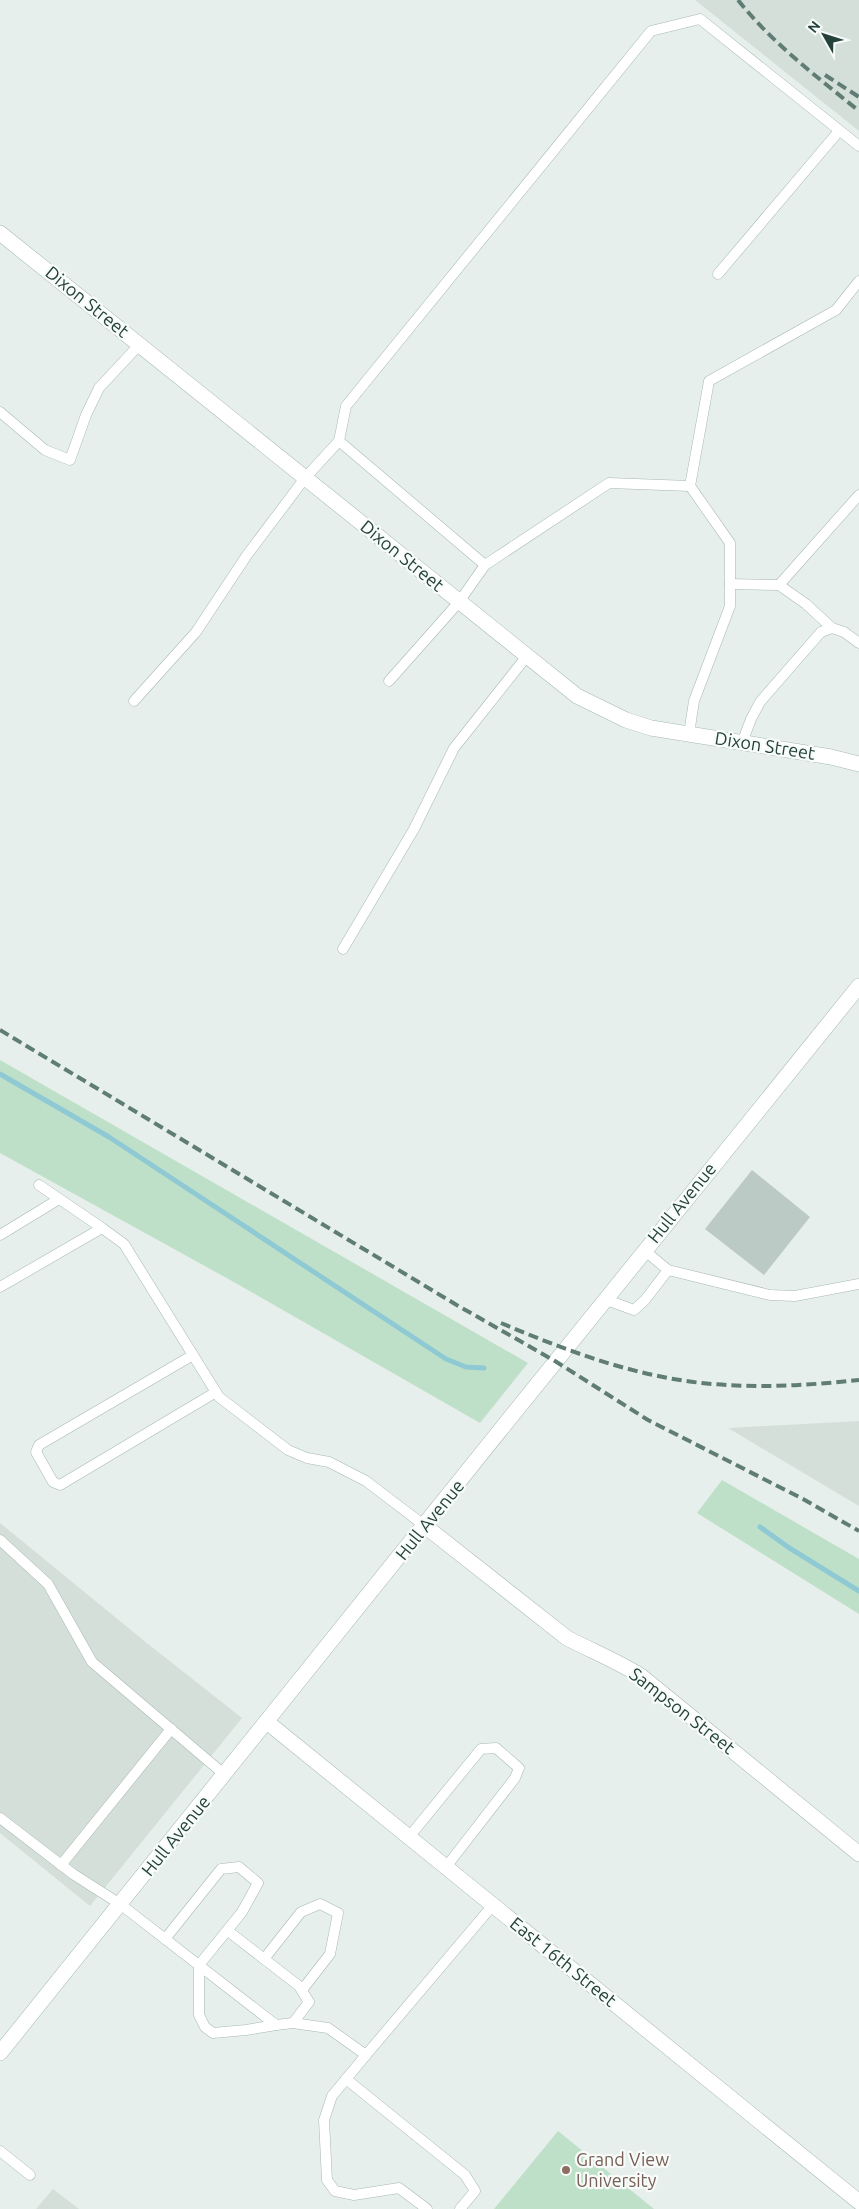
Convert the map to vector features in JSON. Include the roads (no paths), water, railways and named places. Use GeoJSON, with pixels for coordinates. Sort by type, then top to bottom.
{"type":"FeatureCollection","features":[{"type":"Feature","properties":{"kind":"street","name":"Dixon Street"},"geometry":{"type":"LineString","coordinates":[[0,233],[577,696],[626,720],[651,728],[831,757],[859,764]]}},
{"type":"Feature","properties":{"kind":"street","name":"Hull Avenue"},"geometry":{"type":"LineString","coordinates":[[1,2049],[225,1775],[604,1299],[859,986]]}},
{"type":"Feature","properties":{"kind":"street","name":"Sampson Street"},"geometry":{"type":"LineString","coordinates":[[425,1526],[567,1638],[592,1651],[617,1660],[641,1676],[859,1854]]}},
{"type":"Feature","properties":{"kind":"street","name":"East 16th Street"},"geometry":{"type":"LineString","coordinates":[[267,1722],[859,2202]]}},
{"type":"Feature","properties":{"kind":"lane"},"geometry":{"type":"LineString","coordinates":[[134,700],[196,632],[247,555],[305,478],[339,441],[346,406],[651,31],[700,19],[859,146]]}},
{"type":"Feature","properties":{"kind":"lane"},"geometry":{"type":"LineString","coordinates":[[718,274],[839,130]]}},
{"type":"Feature","properties":{"kind":"lane"},"geometry":{"type":"LineString","coordinates":[[689,734],[694,701],[730,606],[730,543],[690,486],[709,381],[836,310],[859,281]]}},
{"type":"Feature","properties":{"kind":"lane"},"geometry":{"type":"LineString","coordinates":[[0,412],[45,450],[70,460],[86,415],[99,388],[140,344]]}},
{"type":"Feature","properties":{"kind":"lane"},"geometry":{"type":"LineString","coordinates":[[339,441],[485,565]]}},
{"type":"Feature","properties":{"kind":"lane"},"geometry":{"type":"LineString","coordinates":[[389,681],[459,602],[485,565],[609,483],[690,486]]}},
{"type":"Feature","properties":{"kind":"lane"},"geometry":{"type":"LineString","coordinates":[[779,585],[859,494]]}},
{"type":"Feature","properties":{"kind":"lane"},"geometry":{"type":"LineString","coordinates":[[730,584],[779,585],[806,604],[832,628],[844,632],[859,643]]}},
{"type":"Feature","properties":{"kind":"lane"},"geometry":{"type":"LineString","coordinates":[[742,743],[760,702],[821,632],[832,628]]}},
{"type":"Feature","properties":{"kind":"lane"},"geometry":{"type":"LineString","coordinates":[[343,949],[414,829],[454,748],[527,656]]}},
{"type":"Feature","properties":{"kind":"lane"},"geometry":{"type":"LineString","coordinates":[[39,1185],[124,1244],[219,1397],[288,1450],[307,1458],[329,1462],[366,1481],[425,1526]]}},
{"type":"Feature","properties":{"kind":"lane"},"geometry":{"type":"LineString","coordinates":[[0,1235],[59,1199]]}},
{"type":"Feature","properties":{"kind":"lane"},"geometry":{"type":"LineString","coordinates":[[0,1288],[102,1228]]}},
{"type":"Feature","properties":{"kind":"lane"},"geometry":{"type":"LineString","coordinates":[[644,1250],[668,1270],[770,1295],[795,1296],[859,1284]]}},
{"type":"Feature","properties":{"kind":"lane"},"geometry":{"type":"LineString","coordinates":[[604,1299],[634,1310],[645,1300],[668,1270]]}},
{"type":"Feature","properties":{"kind":"lane"},"geometry":{"type":"LineString","coordinates":[[193,1355],[39,1445],[36,1452],[53,1482],[60,1485],[216,1392]]}},
{"type":"Feature","properties":{"kind":"lane"},"geometry":{"type":"LineString","coordinates":[[2,1545],[48,1584],[92,1662],[225,1775]]}},
{"type":"Feature","properties":{"kind":"lane"},"geometry":{"type":"LineString","coordinates":[[61,1865],[172,1729]]}},
{"type":"Feature","properties":{"kind":"lane"},"geometry":{"type":"LineString","coordinates":[[409,1837],[482,1749],[496,1748],[519,1768],[515,1778],[446,1867]]}},
{"type":"Feature","properties":{"kind":"lane"},"geometry":{"type":"LineString","coordinates":[[0,1818],[61,1865],[99,1892],[120,1904],[276,2025]]}},
{"type":"Feature","properties":{"kind":"lane"},"geometry":{"type":"LineString","coordinates":[[165,1939],[221,1869],[240,1867],[258,1884],[242,1912],[199,1965],[199,2015],[205,2027],[213,2033],[293,2023],[328,2028],[366,2055]]}},
{"type":"Feature","properties":{"kind":"lane"},"geometry":{"type":"LineString","coordinates":[[264,1959],[300,1912],[320,1904],[338,1913],[330,1954],[302,1990]]}},
{"type":"Feature","properties":{"kind":"lane"},"geometry":{"type":"LineString","coordinates":[[427,2209],[399,2188],[354,2195],[335,2191],[327,2180],[324,2120],[332,2096],[493,1905]]}},
{"type":"Feature","properties":{"kind":"lane"},"geometry":{"type":"LineString","coordinates":[[228,1931],[302,1990],[309,2002],[293,2023]]}},
{"type":"Feature","properties":{"kind":"lane"},"geometry":{"type":"LineString","coordinates":[[346,2079],[465,2175],[476,2191],[460,2209]]}},
{"type":"Feature","properties":{"kind":"lane"},"geometry":{"type":"LineString","coordinates":[[0,2151],[30,2175]]}},
{"type":"Feature","properties":{"kind":"waterway"},"geometry":{"type":"LineString","coordinates":[[0,1074],[109,1137],[446,1359],[466,1367],[484,1368]]}},
{"type":"Feature","properties":{"kind":"waterway"},"geometry":{"type":"LineString","coordinates":[[760,1527],[788,1547],[859,1591]]}},
{"type":"Feature","properties":{"kind":"railway"},"geometry":{"type":"LineString","coordinates":[[738,0],[780,45],[859,111]]}},
{"type":"Feature","properties":{"kind":"railway"},"geometry":{"type":"LineString","coordinates":[[825,75],[859,97]]}},
{"type":"Feature","properties":{"kind":"railway"},"geometry":{"type":"LineString","coordinates":[[0,1030],[455,1304],[555,1361],[648,1420],[803,1499],[859,1531]]}},
{"type":"Feature","properties":{"kind":"railway"},"geometry":{"type":"LineString","coordinates":[[501,1323],[601,1361],[663,1377],[687,1381],[736,1386],[785,1386],[859,1380]]}},
{"type":"Feature","properties":{"kind":"place","name":"Grand View University"},"geometry":{"type":"Point","coordinates":[566,2170]}}]}
